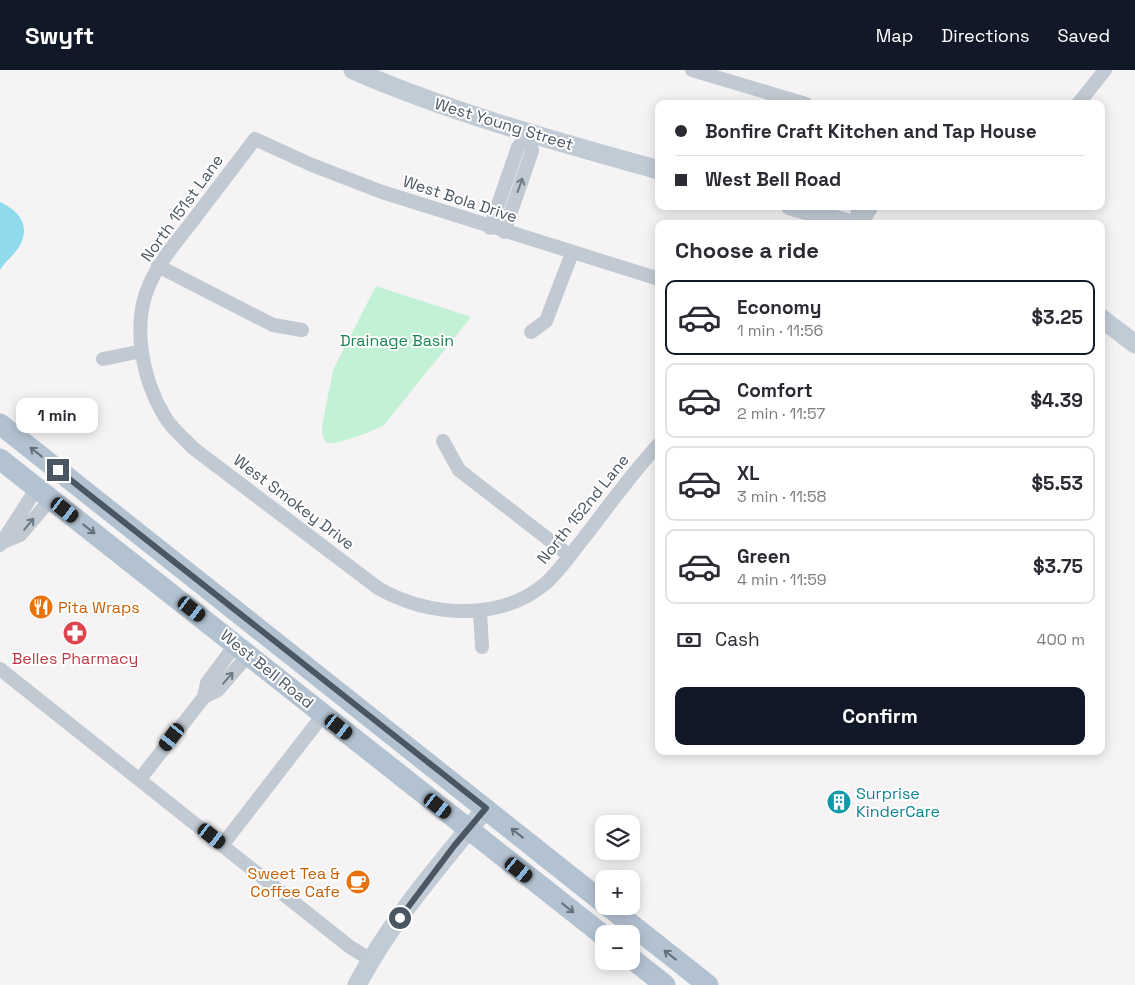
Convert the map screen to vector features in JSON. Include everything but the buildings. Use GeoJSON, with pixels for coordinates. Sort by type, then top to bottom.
{"type":"FeatureCollection","features":[{"type":"Feature","properties":{"kind":"main road","name":"West Bell Road"},"geometry":{"type":"LineString","coordinates":[[0,424],[595,896]]}},
{"type":"Feature","properties":{"kind":"main road","name":"West Bell Road"},"geometry":{"type":"LineString","coordinates":[[0,459],[595,929]]}},
{"type":"Feature","properties":{"kind":"main road"},"geometry":{"type":"LineString","coordinates":[[619,915],[708,985]]}},
{"type":"Feature","properties":{"kind":"main road"},"geometry":{"type":"LineString","coordinates":[[640,965],[665,985]]}},
{"type":"Feature","properties":{"kind":"street","name":"West Young Street"},"geometry":{"type":"LineString","coordinates":[[353,70],[434,102],[529,134],[655,169]]}},
{"type":"Feature","properties":{"kind":"street"},"geometry":{"type":"LineString","coordinates":[[692,70],[793,100]]}},
{"type":"Feature","properties":{"kind":"street"},"geometry":{"type":"LineString","coordinates":[[1081,100],[1105,70]]}},
{"type":"Feature","properties":{"kind":"street"},"geometry":{"type":"LineString","coordinates":[[490,228],[518,148],[529,134]]}},
{"type":"Feature","properties":{"kind":"street"},"geometry":{"type":"LineString","coordinates":[[504,232],[532,151],[529,134]]}},
{"type":"Feature","properties":{"kind":"street","name":"West Bola Drive"},"geometry":{"type":"LineString","coordinates":[[255,139],[312,165],[382,192],[490,228],[655,278]]}},
{"type":"Feature","properties":{"kind":"street","name":"North 151st Lane"},"geometry":{"type":"LineString","coordinates":[[142,351],[143,301],[158,266],[255,139]]}},
{"type":"Feature","properties":{"kind":"street"},"geometry":{"type":"LineString","coordinates":[[804,210],[838,220]]}},
{"type":"Feature","properties":{"kind":"street"},"geometry":{"type":"LineString","coordinates":[[863,220],[871,210]]}},
{"type":"Feature","properties":{"kind":"street"},"geometry":{"type":"LineString","coordinates":[[531,332],[546,321],[572,253]]}},
{"type":"Feature","properties":{"kind":"street"},"geometry":{"type":"LineString","coordinates":[[158,266],[273,325],[302,330]]}},
{"type":"Feature","properties":{"kind":"street"},"geometry":{"type":"LineString","coordinates":[[1105,321],[1135,344]]}},
{"type":"Feature","properties":{"kind":"street"},"geometry":{"type":"LineString","coordinates":[[103,359],[142,351]]}},
{"type":"Feature","properties":{"kind":"street","name":"West Smokey Drive"},"geometry":{"type":"LineString","coordinates":[[142,351],[149,384],[165,418],[201,454],[386,592],[410,604],[426,608],[448,611],[480,611]]}},
{"type":"Feature","properties":{"kind":"street"},"geometry":{"type":"LineString","coordinates":[[443,441],[459,470],[570,556]]}},
{"type":"Feature","properties":{"kind":"street","name":"North 152nd Lane"},"geometry":{"type":"LineString","coordinates":[[480,611],[508,602],[545,584],[570,556],[655,449]]}},
{"type":"Feature","properties":{"kind":"street"},"geometry":{"type":"LineString","coordinates":[[1,543],[44,493]]}},
{"type":"Feature","properties":{"kind":"street"},"geometry":{"type":"LineString","coordinates":[[480,611],[482,646]]}},
{"type":"Feature","properties":{"kind":"street"},"geometry":{"type":"LineString","coordinates":[[140,779],[204,697],[207,683],[242,649]]}},
{"type":"Feature","properties":{"kind":"street"},"geometry":{"type":"LineString","coordinates":[[0,669],[223,844],[350,947],[371,960]]}},
{"type":"Feature","properties":{"kind":"street"},"geometry":{"type":"LineString","coordinates":[[223,844],[323,715]]}},
{"type":"Feature","properties":{"kind":"street"},"geometry":{"type":"LineString","coordinates":[[357,985],[390,932],[486,808]]}},
{"type":"Feature","properties":{"kind":"green space","name":"Drainage Basin"},"geometry":{"type":"Polygon","coordinates":[[[376,286],[471,317],[384,425],[347,440],[326,443],[322,434],[322,427],[333,370],[376,286]]]}},
{"type":"Feature","properties":{"kind":"water"},"geometry":{"type":"Polygon","coordinates":[[[0,202],[17,214],[21,219],[24,231],[18,249],[0,270],[0,202]]]}},
{"type":"Feature","properties":{"kind":"place","name":"Pita Wraps"},"geometry":{"type":"Point","coordinates":[41,607]}},
{"type":"Feature","properties":{"kind":"place","name":"Belles Pharmacy"},"geometry":{"type":"Point","coordinates":[75,633]}},
{"type":"Feature","properties":{"kind":"place","name":"Surprise KinderCare"},"geometry":{"type":"Point","coordinates":[839,802]}},
{"type":"Feature","properties":{"kind":"place","name":"Sweet Tea & Coffee Cafe"},"geometry":{"type":"Point","coordinates":[358,882]}},
{"type":"Feature","properties":{"kind":"route"},"geometry":{"type":"LineString","coordinates":[[58,470],[486,808],[454,846],[400,918]]}}]}
